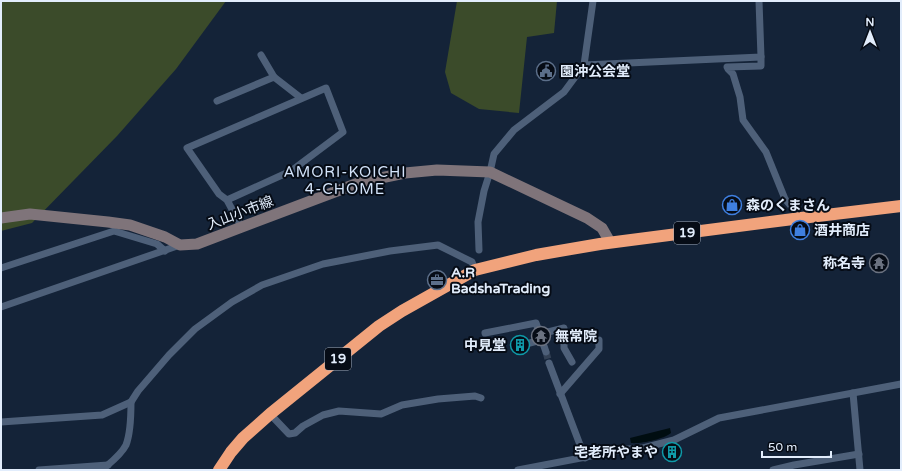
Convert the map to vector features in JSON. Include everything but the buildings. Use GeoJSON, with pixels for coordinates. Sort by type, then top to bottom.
{"type":"FeatureCollection","features":[{"type":"Feature","properties":{"kind":"highway","name":"19"},"geometry":{"type":"LineString","coordinates":[[219,470],[243,438],[270,414],[379,326],[402,311],[476,270],[536,255],[610,242],[901,206]]}},
{"type":"Feature","properties":{"kind":"main road","name":"入山小市線"},"geometry":{"type":"LineString","coordinates":[[180,245],[197,244],[361,182],[404,173],[437,170],[490,172],[587,218],[602,228],[610,242]]}},
{"type":"Feature","properties":{"kind":"main road"},"geometry":{"type":"LineString","coordinates":[[1,218],[30,214],[130,225],[165,237],[180,245]]}},
{"type":"Feature","properties":{"kind":"street"},"geometry":{"type":"LineString","coordinates":[[479,250],[478,222],[484,191],[494,154],[514,130],[564,92],[584,65],[593,1]]}},
{"type":"Feature","properties":{"kind":"street"},"geometry":{"type":"LineString","coordinates":[[760,1],[761,66],[728,67],[728,69],[733,74],[740,96],[743,120],[766,152],[786,200],[801,218]]}},
{"type":"Feature","properties":{"kind":"street"},"geometry":{"type":"LineString","coordinates":[[261,55],[274,77],[301,98]]}},
{"type":"Feature","properties":{"kind":"street"},"geometry":{"type":"LineString","coordinates":[[584,65],[761,57]]}},
{"type":"Feature","properties":{"kind":"street"},"geometry":{"type":"LineString","coordinates":[[217,101],[274,77]]}},
{"type":"Feature","properties":{"kind":"street"},"geometry":{"type":"LineString","coordinates":[[227,200],[292,171],[343,132],[326,88],[187,148],[219,194],[227,200],[242,228]]}},
{"type":"Feature","properties":{"kind":"street"},"geometry":{"type":"LineString","coordinates":[[1,268],[114,231],[157,244],[165,251]]}},
{"type":"Feature","properties":{"kind":"street"},"geometry":{"type":"LineString","coordinates":[[1,307],[180,245]]}},
{"type":"Feature","properties":{"kind":"street"},"geometry":{"type":"LineString","coordinates":[[39,470],[105,467],[115,459],[126,445],[130,424],[131,402],[160,364],[195,329],[232,302],[262,285],[323,264],[390,251],[438,245],[472,262],[476,270]]}},
{"type":"Feature","properties":{"kind":"street"},"geometry":{"type":"LineString","coordinates":[[485,333],[536,323],[546,352]]}},
{"type":"Feature","properties":{"kind":"street"},"geometry":{"type":"LineString","coordinates":[[526,344],[564,328],[564,348],[572,362]]}},
{"type":"Feature","properties":{"kind":"street"},"geometry":{"type":"LineString","coordinates":[[560,394],[599,349],[599,340]]}},
{"type":"Feature","properties":{"kind":"street"},"geometry":{"type":"LineString","coordinates":[[549,364],[585,458]]}},
{"type":"Feature","properties":{"kind":"street"},"geometry":{"type":"LineString","coordinates":[[518,470],[628,449],[643,448],[674,440],[719,418],[762,408],[901,384]]}},
{"type":"Feature","properties":{"kind":"street"},"geometry":{"type":"LineString","coordinates":[[853,393],[860,470]]}},
{"type":"Feature","properties":{"kind":"street"},"geometry":{"type":"LineString","coordinates":[[270,414],[289,434],[295,434],[303,426],[323,415],[339,411],[381,414],[402,405],[438,399],[475,396],[481,398]]}},
{"type":"Feature","properties":{"kind":"street"},"geometry":{"type":"LineString","coordinates":[[1,422],[102,415],[131,402]]}},
{"type":"Feature","properties":{"kind":"street"},"geometry":{"type":"LineString","coordinates":[[773,470],[859,454]]}},
{"type":"Feature","properties":{"kind":"green space"},"geometry":{"type":"Polygon","coordinates":[[[1,1],[226,1],[176,69],[117,136],[32,223],[1,231],[1,1]]]}},
{"type":"Feature","properties":{"kind":"green space"},"geometry":{"type":"Polygon","coordinates":[[[457,1],[557,1],[554,33],[527,37],[519,113],[479,109],[451,93],[445,72],[457,1]]]}},
{"type":"Feature","properties":{"kind":"shaded area"},"geometry":{"type":"Polygon","coordinates":[[[670,428],[671,433],[658,439],[646,442],[631,443],[630,438],[670,428]]]}},
{"type":"Feature","properties":{"kind":"tunnel"},"geometry":{"type":"LineString","coordinates":[[546,352],[549,363]]}},
{"type":"Feature","properties":{"kind":"place","name":"園沖公会堂"},"geometry":{"type":"Point","coordinates":[546,71]}},
{"type":"Feature","properties":{"kind":"place","name":"森のくまさん"},"geometry":{"type":"Point","coordinates":[732,205]}},
{"type":"Feature","properties":{"kind":"place","name":"酒井商店"},"geometry":{"type":"Point","coordinates":[800,230]}},
{"type":"Feature","properties":{"kind":"place","name":"称名寺"},"geometry":{"type":"Point","coordinates":[879,263]}},
{"type":"Feature","properties":{"kind":"place","name":"A.R BadshaTrading"},"geometry":{"type":"Point","coordinates":[437,280]}},
{"type":"Feature","properties":{"kind":"place","name":"無常院"},"geometry":{"type":"Point","coordinates":[541,336]}},
{"type":"Feature","properties":{"kind":"place","name":"中見堂"},"geometry":{"type":"Point","coordinates":[520,345]}},
{"type":"Feature","properties":{"kind":"place","name":"宅老所やまや"},"geometry":{"type":"Point","coordinates":[672,452]}},
{"type":"Feature","properties":{"kind":"district","name":"AMORI-KOICHI 4-CHOME"},"geometry":{"type":"Point","coordinates":[345,180]}}]}
